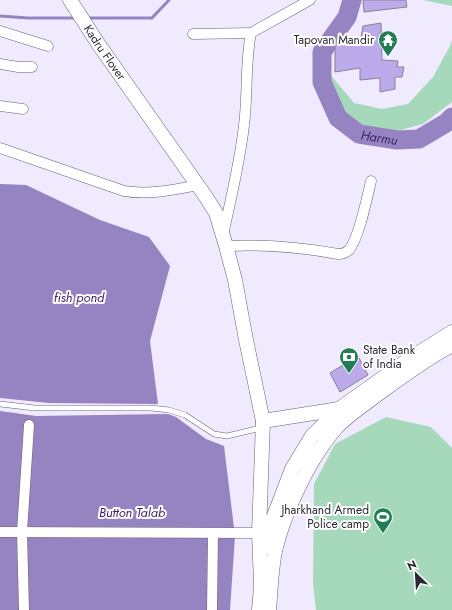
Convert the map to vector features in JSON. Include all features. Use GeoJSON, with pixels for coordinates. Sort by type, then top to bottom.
{"type":"FeatureCollection","features":[{"type":"Feature","properties":{"kind":"main road","name":"Kadru Flover"},"geometry":{"type":"LineString","coordinates":[[70,0],[99,45],[142,104],[216,213],[235,280],[264,424],[259,533],[262,583]]}},
{"type":"Feature","properties":{"kind":"main road"},"geometry":{"type":"LineString","coordinates":[[259,610],[264,542],[292,469],[312,436],[339,409],[412,357],[452,332]]}},
{"type":"Feature","properties":{"kind":"main road"},"geometry":{"type":"LineString","coordinates":[[263,610],[270,538],[296,474],[320,437],[343,412],[364,396],[422,356],[452,338]]}},
{"type":"Feature","properties":{"kind":"main road"},"geometry":{"type":"LineString","coordinates":[[269,610],[276,547],[285,520],[292,500],[303,478],[325,442],[336,428],[354,412],[408,373],[452,345]]}},
{"type":"Feature","properties":{"kind":"main road"},"geometry":{"type":"LineString","coordinates":[[273,610],[279,551],[296,501],[328,444],[352,421],[396,387],[452,352]]}},
{"type":"Feature","properties":{"kind":"main road"},"geometry":{"type":"LineString","coordinates":[[264,424],[339,409]]}},
{"type":"Feature","properties":{"kind":"street"},"geometry":{"type":"LineString","coordinates":[[193,34],[251,33],[310,0]]}},
{"type":"Feature","properties":{"kind":"street"},"geometry":{"type":"LineString","coordinates":[[0,31],[48,46]]}},
{"type":"Feature","properties":{"kind":"street"},"geometry":{"type":"LineString","coordinates":[[251,33],[242,142],[225,241],[292,247],[338,254],[344,253],[351,246],[358,229],[371,181]]}},
{"type":"Feature","properties":{"kind":"street"},"geometry":{"type":"LineString","coordinates":[[0,64],[11,67],[32,67]]}},
{"type":"Feature","properties":{"kind":"street"},"geometry":{"type":"LineString","coordinates":[[0,106],[23,109]]}},
{"type":"Feature","properties":{"kind":"street"},"geometry":{"type":"LineString","coordinates":[[0,148],[124,191],[138,193],[155,192],[198,185]]}},
{"type":"Feature","properties":{"kind":"street"},"geometry":{"type":"LineString","coordinates":[[24,610],[22,532],[29,425]]}},
{"type":"Feature","properties":{"kind":"street"},"geometry":{"type":"LineString","coordinates":[[0,532],[259,533]]}},
{"type":"Feature","properties":{"kind":"street"},"geometry":{"type":"LineString","coordinates":[[212,610],[213,533]]}},
{"type":"Feature","properties":{"kind":"lane"},"geometry":{"type":"LineString","coordinates":[[0,404],[34,408],[151,408],[169,410],[185,415],[214,434],[227,436],[245,433],[264,424]]}},
{"type":"Feature","properties":{"kind":"green space"},"geometry":{"type":"Polygon","coordinates":[[[423,0],[452,0],[452,6],[423,0]]]}},
{"type":"Feature","properties":{"kind":"green space"},"geometry":{"type":"Polygon","coordinates":[[[452,40],[452,102],[423,124],[397,131],[367,130],[347,117],[334,103],[325,83],[324,67],[354,103],[382,109],[408,104],[433,77],[452,40]]]}},
{"type":"Feature","properties":{"kind":"green space","name":"Jharkhand Armed Police camp"},"geometry":{"type":"Polygon","coordinates":[[[386,417],[431,427],[452,448],[452,610],[316,610],[313,583],[314,484],[335,444],[386,417]]]}},
{"type":"Feature","properties":{"kind":"water","name":"fish pond"},"geometry":{"type":"Polygon","coordinates":[[[0,184],[26,185],[100,220],[149,237],[170,266],[150,341],[158,404],[49,403],[0,398],[0,184]]]}},
{"type":"Feature","properties":{"kind":"water","name":"Button Talab"},"geometry":{"type":"Polygon","coordinates":[[[0,411],[36,416],[168,414],[176,417],[206,439],[224,446],[235,536],[230,610],[0,610],[0,411]]]}},
{"type":"Feature","properties":{"kind":"building"},"geometry":{"type":"Polygon","coordinates":[[[363,0],[406,0],[407,7],[364,12],[363,0]]]}},
{"type":"Feature","properties":{"kind":"building"},"geometry":{"type":"Polygon","coordinates":[[[381,23],[382,60],[398,61],[397,67],[404,67],[402,77],[395,77],[395,89],[380,92],[380,78],[360,80],[360,68],[335,72],[335,45],[344,38],[361,38],[363,26],[381,23]]]}},
{"type":"Feature","properties":{"kind":"building","name":"State Bank of India"},"geometry":{"type":"Polygon","coordinates":[[[358,356],[368,375],[340,392],[330,373],[358,356]]]}},
{"type":"Feature","properties":{"kind":"waterway"},"geometry":{"type":"LineString","coordinates":[[86,18],[152,18],[169,0]]}},
{"type":"Feature","properties":{"kind":"waterway","name":"Harmu"},"geometry":{"type":"LineString","coordinates":[[352,0],[347,17],[322,52],[322,82],[338,118],[359,134],[397,140],[419,139],[446,123],[452,117]]}},
{"type":"Feature","properties":{"kind":"waterway"},"geometry":{"type":"LineString","coordinates":[[0,16],[28,18],[76,18]]}},
{"type":"Feature","properties":{"kind":"place","name":"Tapovan Mandir"},"geometry":{"type":"Point","coordinates":[388,57]}},
{"type":"Feature","properties":{"kind":"place","name":"State Bank of India"},"geometry":{"type":"Point","coordinates":[349,374]}},
{"type":"Feature","properties":{"kind":"place","name":"Jharkhand Armed Police camp"},"geometry":{"type":"Point","coordinates":[383,534]}}]}
